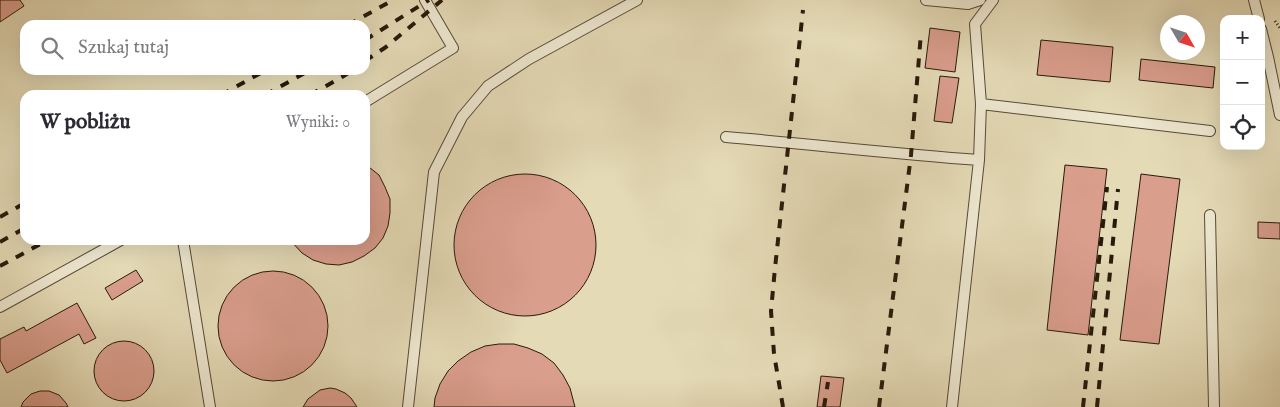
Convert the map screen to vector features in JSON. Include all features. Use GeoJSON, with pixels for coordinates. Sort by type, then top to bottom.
{"type":"FeatureCollection","features":[{"type":"Feature","properties":{"kind":"lane"},"geometry":{"type":"LineString","coordinates":[[370,99],[452,48],[425,0]]}},
{"type":"Feature","properties":{"kind":"lane"},"geometry":{"type":"LineString","coordinates":[[408,407],[434,172],[462,117],[488,86],[528,58],[638,0]]}},
{"type":"Feature","properties":{"kind":"lane"},"geometry":{"type":"LineString","coordinates":[[926,0],[968,4],[980,0]]}},
{"type":"Feature","properties":{"kind":"lane"},"geometry":{"type":"LineString","coordinates":[[952,407],[979,160],[981,104],[976,24],[994,0]]}},
{"type":"Feature","properties":{"kind":"lane"},"geometry":{"type":"LineString","coordinates":[[1254,0],[1258,15]]}},
{"type":"Feature","properties":{"kind":"lane"},"geometry":{"type":"LineString","coordinates":[[1265,47],[1280,115]]}},
{"type":"Feature","properties":{"kind":"lane"},"geometry":{"type":"LineString","coordinates":[[981,104],[1210,131]]}},
{"type":"Feature","properties":{"kind":"lane"},"geometry":{"type":"LineString","coordinates":[[726,137],[979,160]]}},
{"type":"Feature","properties":{"kind":"lane"},"geometry":{"type":"LineString","coordinates":[[1210,214],[1214,407]]}},
{"type":"Feature","properties":{"kind":"lane"},"geometry":{"type":"LineString","coordinates":[[0,308],[112,245]]}},
{"type":"Feature","properties":{"kind":"lane"},"geometry":{"type":"LineString","coordinates":[[184,245],[210,407]]}},
{"type":"Feature","properties":{"kind":"building"},"geometry":{"type":"Polygon","coordinates":[[[0,0],[20,0],[24,6],[0,22],[0,0]]]}},
{"type":"Feature","properties":{"kind":"building"},"geometry":{"type":"Polygon","coordinates":[[[930,28],[960,32],[955,72],[925,68],[930,28]]]}},
{"type":"Feature","properties":{"kind":"building"},"geometry":{"type":"Polygon","coordinates":[[[1041,40],[1113,47],[1110,82],[1037,75],[1041,40]]]}},
{"type":"Feature","properties":{"kind":"building"},"geometry":{"type":"Polygon","coordinates":[[[1141,59],[1215,67],[1213,88],[1139,80],[1141,59]]]}},
{"type":"Feature","properties":{"kind":"building"},"geometry":{"type":"Polygon","coordinates":[[[940,76],[959,78],[952,123],[934,121],[940,76]]]}},
{"type":"Feature","properties":{"kind":"building"},"geometry":{"type":"Polygon","coordinates":[[[1065,165],[1107,169],[1088,335],[1047,330],[1065,165]]]}},
{"type":"Feature","properties":{"kind":"building"},"geometry":{"type":"Polygon","coordinates":[[[370,168],[379,175],[390,199],[390,213],[388,226],[383,238],[375,248],[352,262],[339,265],[313,260],[302,253],[295,245],[370,245],[370,168]]]}},
{"type":"Feature","properties":{"kind":"building"},"geometry":{"type":"Polygon","coordinates":[[[525,174],[539,175],[552,179],[565,186],[575,195],[584,205],[591,218],[595,231],[595,259],[591,272],[584,285],[575,295],[565,304],[552,311],[539,315],[525,316],[511,315],[498,311],[485,304],[475,295],[466,285],[459,272],[455,259],[454,245],[455,231],[459,218],[466,205],[475,195],[485,186],[498,179],[511,175],[525,174]]]}},
{"type":"Feature","properties":{"kind":"building"},"geometry":{"type":"Polygon","coordinates":[[[1141,174],[1180,179],[1159,344],[1120,340],[1141,174]]]}},
{"type":"Feature","properties":{"kind":"building"},"geometry":{"type":"Polygon","coordinates":[[[1258,222],[1280,223],[1280,239],[1258,238],[1258,222]]]}},
{"type":"Feature","properties":{"kind":"building"},"geometry":{"type":"Polygon","coordinates":[[[136,270],[143,281],[112,300],[105,288],[136,270]]]}},
{"type":"Feature","properties":{"kind":"building"},"geometry":{"type":"Polygon","coordinates":[[[273,271],[284,272],[294,276],[312,287],[323,305],[327,315],[327,337],[323,347],[312,365],[294,376],[284,380],[273,381],[262,380],[252,376],[234,365],[223,347],[219,337],[218,326],[219,315],[223,305],[234,287],[252,276],[262,272],[273,271]]]}},
{"type":"Feature","properties":{"kind":"building"},"geometry":{"type":"Polygon","coordinates":[[[77,303],[96,338],[84,344],[79,334],[7,373],[0,360],[0,339],[24,327],[26,331],[77,303]]]}},
{"type":"Feature","properties":{"kind":"building"},"geometry":{"type":"Polygon","coordinates":[[[124,341],[140,346],[145,350],[149,355],[154,371],[149,387],[145,392],[140,396],[124,401],[108,396],[103,392],[99,387],[94,371],[99,355],[103,350],[108,346],[124,341]]]}},
{"type":"Feature","properties":{"kind":"building"},"geometry":{"type":"Polygon","coordinates":[[[514,344],[528,348],[542,354],[554,363],[570,388],[575,407],[434,407],[440,384],[448,371],[458,361],[471,352],[485,346],[514,344]]]}},
{"type":"Feature","properties":{"kind":"building"},"geometry":{"type":"Polygon","coordinates":[[[821,376],[844,378],[840,407],[817,407],[821,376]]]}},
{"type":"Feature","properties":{"kind":"building"},"geometry":{"type":"Polygon","coordinates":[[[330,388],[345,393],[357,407],[303,407],[308,399],[320,390],[330,388]]]}},
{"type":"Feature","properties":{"kind":"building"},"geometry":{"type":"Polygon","coordinates":[[[49,391],[59,395],[68,407],[21,407],[31,394],[49,391]]]}},
{"type":"Feature","properties":{"kind":"railway"},"geometry":{"type":"LineString","coordinates":[[357,20],[393,0]]}},
{"type":"Feature","properties":{"kind":"railway"},"geometry":{"type":"LineString","coordinates":[[370,37],[429,0]]}},
{"type":"Feature","properties":{"kind":"railway"},"geometry":{"type":"LineString","coordinates":[[370,58],[386,47],[442,0]]}},
{"type":"Feature","properties":{"kind":"railway"},"geometry":{"type":"LineString","coordinates":[[783,407],[774,354],[771,311],[803,10]]}},
{"type":"Feature","properties":{"kind":"railway"},"geometry":{"type":"LineString","coordinates":[[879,407],[911,155],[921,33]]}},
{"type":"Feature","properties":{"kind":"railway"},"geometry":{"type":"LineString","coordinates":[[230,90],[257,75]]}},
{"type":"Feature","properties":{"kind":"railway"},"geometry":{"type":"LineString","coordinates":[[274,90],[301,75]]}},
{"type":"Feature","properties":{"kind":"railway"},"geometry":{"type":"LineString","coordinates":[[319,90],[345,75]]}},
{"type":"Feature","properties":{"kind":"railway"},"geometry":{"type":"LineString","coordinates":[[1083,407],[1107,187]]}},
{"type":"Feature","properties":{"kind":"railway"},"geometry":{"type":"LineString","coordinates":[[1097,407],[1118,189]]}},
{"type":"Feature","properties":{"kind":"railway"},"geometry":{"type":"LineString","coordinates":[[0,217],[20,206]]}},
{"type":"Feature","properties":{"kind":"railway"},"geometry":{"type":"LineString","coordinates":[[0,242],[20,231]]}},
{"type":"Feature","properties":{"kind":"railway"},"geometry":{"type":"LineString","coordinates":[[0,266],[39,245]]}},
{"type":"Feature","properties":{"kind":"railway"},"geometry":{"type":"LineString","coordinates":[[824,407],[828,382]]}}]}
